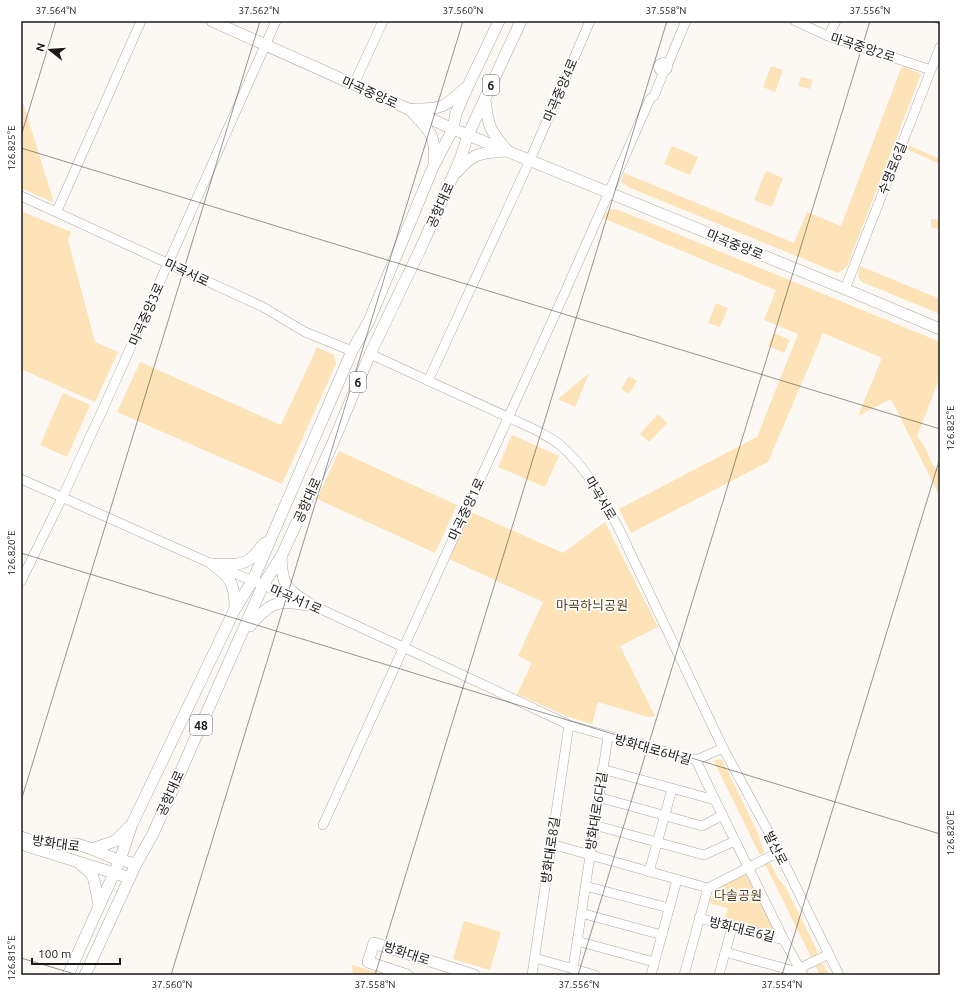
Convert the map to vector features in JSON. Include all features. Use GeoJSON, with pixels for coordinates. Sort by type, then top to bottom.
{"type":"FeatureCollection","features":[{"type":"Feature","properties":{"kind":"main road","name":"마곡중앙로"},"geometry":{"type":"LineString","coordinates":[[212,21],[453,129],[940,329]]}},
{"type":"Feature","properties":{"kind":"main road","name":"공항대로"},"geometry":{"type":"LineString","coordinates":[[68,975],[120,860],[132,824],[235,609],[253,580],[352,351],[369,321],[434,165],[453,129],[456,113],[499,21]]}},
{"type":"Feature","properties":{"kind":"main road","name":"공항대로"},"geometry":{"type":"LineString","coordinates":[[85,975],[136,864],[153,834],[263,585],[281,557],[332,444],[370,354],[419,252],[452,178],[464,150],[468,135],[521,21]]}},
{"type":"Feature","properties":{"kind":"main road"},"geometry":{"type":"LineString","coordinates":[[409,109],[434,108],[447,105],[468,86]]}},
{"type":"Feature","properties":{"kind":"main road"},"geometry":{"type":"LineString","coordinates":[[485,99],[489,125],[494,135],[508,151]]}},
{"type":"Feature","properties":{"kind":"main road"},"geometry":{"type":"LineString","coordinates":[[409,109],[433,137],[434,165]]}},
{"type":"Feature","properties":{"kind":"main road"},"geometry":{"type":"LineString","coordinates":[[452,178],[464,164],[478,154],[508,151]]}},
{"type":"Feature","properties":{"kind":"main road"},"geometry":{"type":"LineString","coordinates":[[212,564],[234,564],[244,562],[250,559],[271,537]]}},
{"type":"Feature","properties":{"kind":"main road"},"geometry":{"type":"LineString","coordinates":[[281,557],[282,570],[286,586],[290,591],[314,606]]}},
{"type":"Feature","properties":{"kind":"main road"},"geometry":{"type":"LineString","coordinates":[[212,564],[224,573],[233,585],[235,594],[235,609]]}},
{"type":"Feature","properties":{"kind":"main road"},"geometry":{"type":"LineString","coordinates":[[242,634],[259,615],[273,604],[287,602],[314,606]]}},
{"type":"Feature","properties":{"kind":"main road"},"geometry":{"type":"LineString","coordinates":[[92,849],[115,841],[132,824]]}},
{"type":"Feature","properties":{"kind":"main road","name":"방화대로"},"geometry":{"type":"LineString","coordinates":[[21,837],[38,843],[77,844],[120,860],[136,864]]}},
{"type":"Feature","properties":{"kind":"main road","name":"방화대로"},"geometry":{"type":"LineString","coordinates":[[21,845],[130,878]]}},
{"type":"Feature","properties":{"kind":"main road"},"geometry":{"type":"LineString","coordinates":[[77,862],[91,873],[99,904]]}},
{"type":"Feature","properties":{"kind":"main road","name":"방화대로"},"geometry":{"type":"LineString","coordinates":[[407,975],[368,962],[374,943],[474,975]]}},
{"type":"Feature","properties":{"kind":"street"},"geometry":{"type":"LineString","coordinates":[[57,211],[141,21]]}},
{"type":"Feature","properties":{"kind":"street","name":"마곡중앙3로"},"geometry":{"type":"LineString","coordinates":[[21,581],[62,498],[169,264],[208,170],[276,21]]}},
{"type":"Feature","properties":{"kind":"street"},"geometry":{"type":"LineString","coordinates":[[354,84],[383,21]]}},
{"type":"Feature","properties":{"kind":"street","name":"마곡중앙4로"},"geometry":{"type":"LineString","coordinates":[[530,160],[590,21]]}},
{"type":"Feature","properties":{"kind":"street"},"geometry":{"type":"LineString","coordinates":[[663,67],[680,21]]}},
{"type":"Feature","properties":{"kind":"street"},"geometry":{"type":"LineString","coordinates":[[609,192],[649,102],[649,94],[686,21]]}},
{"type":"Feature","properties":{"kind":"street","name":"마곡중앙2로"},"geometry":{"type":"LineString","coordinates":[[795,21],[828,36],[931,70]]}},
{"type":"Feature","properties":{"kind":"street"},"geometry":{"type":"LineString","coordinates":[[828,36],[836,21]]}},
{"type":"Feature","properties":{"kind":"street","name":"수명로6길"},"geometry":{"type":"LineString","coordinates":[[845,289],[940,47]]}},
{"type":"Feature","properties":{"kind":"street"},"geometry":{"type":"LineString","coordinates":[[428,381],[530,160]]}},
{"type":"Feature","properties":{"kind":"street","name":"마곡중앙1로"},"geometry":{"type":"LineString","coordinates":[[323,825],[609,192]]}},
{"type":"Feature","properties":{"kind":"street","name":"마곡서로"},"geometry":{"type":"LineString","coordinates":[[21,196],[57,211],[263,307],[305,332],[352,351]]}},
{"type":"Feature","properties":{"kind":"street","name":"마곡서로"},"geometry":{"type":"LineString","coordinates":[[370,354],[536,430],[559,444],[575,460],[592,481],[618,527],[723,748]]}},
{"type":"Feature","properties":{"kind":"street","name":"마곡서1로"},"geometry":{"type":"LineString","coordinates":[[21,479],[212,564],[314,606],[569,725]]}},
{"type":"Feature","properties":{"kind":"street","name":"방화대로6바길"},"geometry":{"type":"LineString","coordinates":[[569,725],[696,760],[801,972]]}},
{"type":"Feature","properties":{"kind":"street","name":"방화대로8길"},"geometry":{"type":"LineString","coordinates":[[532,975],[569,725]]}},
{"type":"Feature","properties":{"kind":"street","name":"방화대로6다길"},"geometry":{"type":"LineString","coordinates":[[573,969],[608,736]]}},
{"type":"Feature","properties":{"kind":"street"},"geometry":{"type":"LineString","coordinates":[[696,760],[723,748]]}},
{"type":"Feature","properties":{"kind":"street","name":"발산로"},"geometry":{"type":"LineString","coordinates":[[723,748],[779,852],[839,975]]}},
{"type":"Feature","properties":{"kind":"street"},"geometry":{"type":"LineString","coordinates":[[602,770],[715,800]]}},
{"type":"Feature","properties":{"kind":"street"},"geometry":{"type":"LineString","coordinates":[[650,872],[672,789]]}},
{"type":"Feature","properties":{"kind":"street"},"geometry":{"type":"LineString","coordinates":[[598,797],[702,826],[723,815]]}},
{"type":"Feature","properties":{"kind":"street"},"geometry":{"type":"LineString","coordinates":[[594,825],[704,855],[735,841]]}},
{"type":"Feature","properties":{"kind":"street"},"geometry":{"type":"LineString","coordinates":[[551,844],[708,888],[779,852]]}},
{"type":"Feature","properties":{"kind":"street"},"geometry":{"type":"LineString","coordinates":[[651,975],[677,880]]}},
{"type":"Feature","properties":{"kind":"street"},"geometry":{"type":"LineString","coordinates":[[585,886],[669,908]]}},
{"type":"Feature","properties":{"kind":"street","name":"방화대로6길"},"geometry":{"type":"LineString","coordinates":[[684,975],[708,888]]}},
{"type":"Feature","properties":{"kind":"street"},"geometry":{"type":"LineString","coordinates":[[581,913],[662,935]]}},
{"type":"Feature","properties":{"kind":"street","name":"방화대로6길"},"geometry":{"type":"LineString","coordinates":[[699,918],[784,940]]}},
{"type":"Feature","properties":{"kind":"street"},"geometry":{"type":"LineString","coordinates":[[719,975],[732,927]]}},
{"type":"Feature","properties":{"kind":"street"},"geometry":{"type":"LineString","coordinates":[[577,941],[654,962]]}},
{"type":"Feature","properties":{"kind":"street"},"geometry":{"type":"LineString","coordinates":[[725,952],[801,972],[829,954]]}},
{"type":"Feature","properties":{"kind":"street"},"geometry":{"type":"LineString","coordinates":[[535,958],[595,975]]}},
{"type":"Feature","properties":{"kind":"green space"},"geometry":{"type":"Polygon","coordinates":[[[771,66],[783,70],[775,92],[763,87],[771,66]]]}},
{"type":"Feature","properties":{"kind":"green space"},"geometry":{"type":"Polygon","coordinates":[[[902,66],[921,74],[847,267],[838,273],[628,187],[621,182],[624,173],[794,243],[807,212],[841,226],[902,66]]]}},
{"type":"Feature","properties":{"kind":"green space"},"geometry":{"type":"Polygon","coordinates":[[[801,77],[813,80],[810,89],[798,86],[801,77]]]}},
{"type":"Feature","properties":{"kind":"green space"},"geometry":{"type":"Polygon","coordinates":[[[21,96],[54,203],[21,188],[21,96]]]}},
{"type":"Feature","properties":{"kind":"green space"},"geometry":{"type":"Polygon","coordinates":[[[908,145],[940,159],[940,164],[906,149],[908,145]]]}},
{"type":"Feature","properties":{"kind":"green space"},"geometry":{"type":"Polygon","coordinates":[[[672,146],[698,157],[690,175],[664,164],[672,146]]]}},
{"type":"Feature","properties":{"kind":"green space"},"geometry":{"type":"Polygon","coordinates":[[[766,171],[783,178],[772,207],[754,200],[766,171]]]}},
{"type":"Feature","properties":{"kind":"green space"},"geometry":{"type":"Polygon","coordinates":[[[610,209],[619,210],[940,342],[940,377],[917,436],[925,447],[932,464],[940,471],[940,497],[891,399],[858,416],[882,358],[823,333],[768,462],[631,533],[619,509],[757,437],[798,334],[764,320],[776,290],[603,218],[610,209]]]}},
{"type":"Feature","properties":{"kind":"green space"},"geometry":{"type":"Polygon","coordinates":[[[21,211],[71,232],[68,240],[95,342],[118,352],[95,402],[21,369],[21,211]]]}},
{"type":"Feature","properties":{"kind":"green space"},"geometry":{"type":"Polygon","coordinates":[[[931,219],[940,220],[940,229],[931,228],[931,219]]]}},
{"type":"Feature","properties":{"kind":"green space"},"geometry":{"type":"Polygon","coordinates":[[[860,266],[940,299],[940,314],[862,282],[858,274],[860,266]]]}},
{"type":"Feature","properties":{"kind":"green space"},"geometry":{"type":"Polygon","coordinates":[[[716,303],[728,308],[720,327],[708,323],[716,303]]]}},
{"type":"Feature","properties":{"kind":"green space"},"geometry":{"type":"Polygon","coordinates":[[[774,333],[790,340],[784,353],[768,346],[774,333]]]}},
{"type":"Feature","properties":{"kind":"green space"},"geometry":{"type":"Polygon","coordinates":[[[317,347],[334,355],[336,364],[282,484],[117,412],[140,362],[281,425],[317,347]]]}},
{"type":"Feature","properties":{"kind":"green space"},"geometry":{"type":"Polygon","coordinates":[[[589,373],[575,407],[558,399],[589,373]]]}},
{"type":"Feature","properties":{"kind":"green space"},"geometry":{"type":"Polygon","coordinates":[[[629,376],[637,381],[629,394],[621,389],[629,376]]]}},
{"type":"Feature","properties":{"kind":"green space"},"geometry":{"type":"Polygon","coordinates":[[[63,393],[90,405],[67,457],[40,445],[63,393]]]}},
{"type":"Feature","properties":{"kind":"green space"},"geometry":{"type":"Polygon","coordinates":[[[658,414],[667,423],[649,442],[640,434],[658,414]]]}},
{"type":"Feature","properties":{"kind":"green space"},"geometry":{"type":"Polygon","coordinates":[[[512,435],[559,456],[545,487],[498,467],[512,435]]]}},
{"type":"Feature","properties":{"kind":"green space"},"geometry":{"type":"Polygon","coordinates":[[[339,451],[457,505],[435,553],[317,499],[339,451]]]}},
{"type":"Feature","properties":{"kind":"green space","name":"마곡하늬공원"},"geometry":{"type":"Polygon","coordinates":[[[471,512],[563,553],[605,522],[658,627],[620,646],[655,716],[648,717],[598,702],[592,724],[566,716],[517,694],[532,663],[518,656],[543,602],[449,559],[471,512]]]}},
{"type":"Feature","properties":{"kind":"green space"},"geometry":{"type":"Polygon","coordinates":[[[718,759],[722,760],[756,829],[764,851],[764,853],[760,855],[714,761],[718,759]]]}},
{"type":"Feature","properties":{"kind":"green space"},"geometry":{"type":"Polygon","coordinates":[[[765,864],[771,864],[777,877],[786,888],[818,952],[812,959],[765,864]]]}},
{"type":"Feature","properties":{"kind":"green space","name":"다솔공원"},"geometry":{"type":"Polygon","coordinates":[[[747,873],[777,935],[724,921],[728,908],[709,903],[715,891],[719,887],[747,873]]]}},
{"type":"Feature","properties":{"kind":"green space"},"geometry":{"type":"Polygon","coordinates":[[[464,921],[501,932],[490,970],[453,959],[464,921]]]}},
{"type":"Feature","properties":{"kind":"green space"},"geometry":{"type":"Polygon","coordinates":[[[819,963],[823,964],[829,975],[820,975],[815,965],[819,963]]]}},
{"type":"Feature","properties":{"kind":"green space"},"geometry":{"type":"Polygon","coordinates":[[[352,965],[385,975],[353,975],[352,965]]]}}]}
